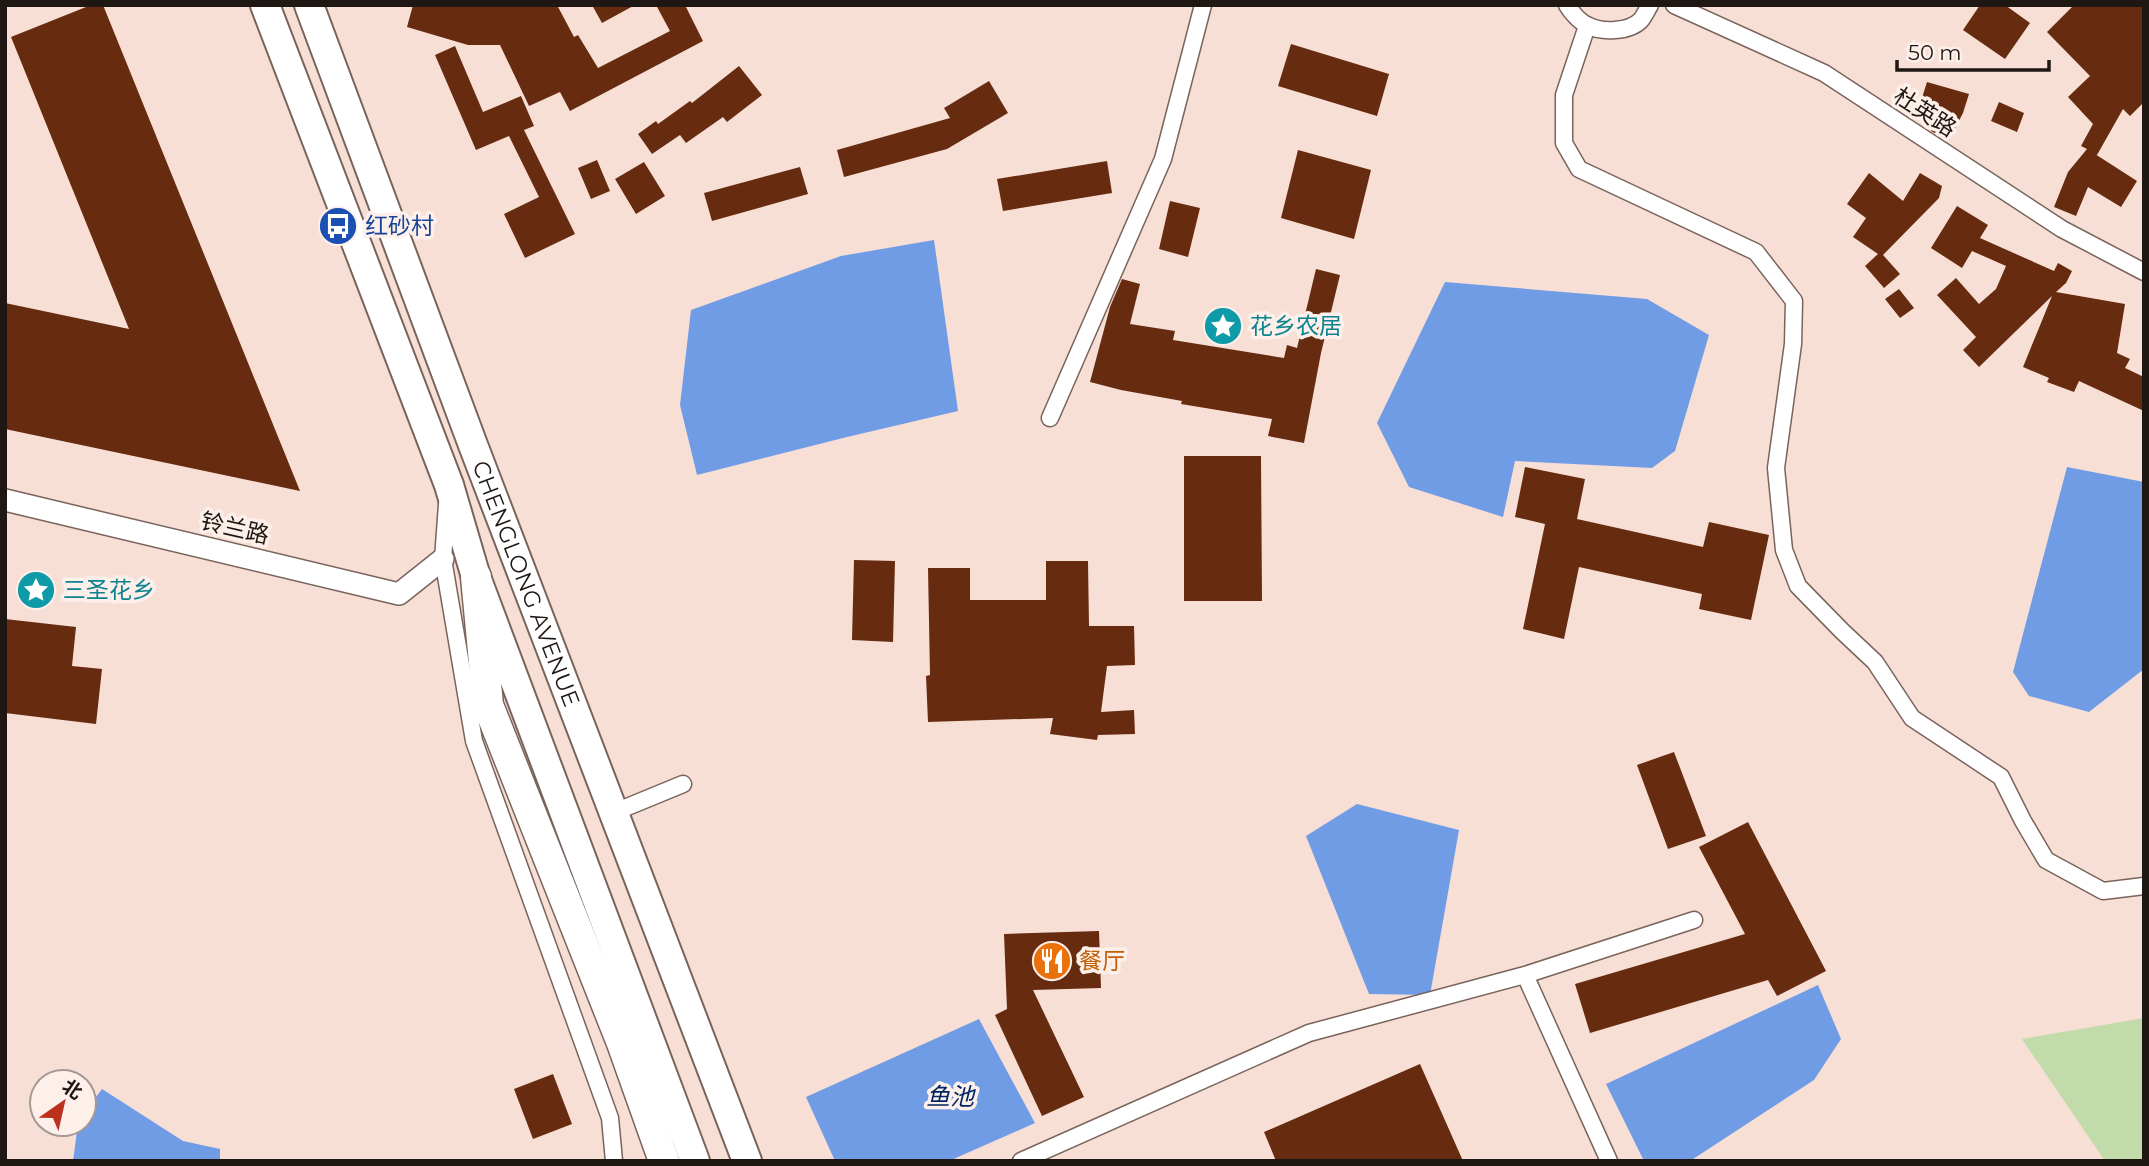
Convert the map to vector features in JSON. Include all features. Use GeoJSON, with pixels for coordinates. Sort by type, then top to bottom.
{"type":"FeatureCollection","features":[{"type":"Feature","properties":{"kind":"highway","name":"CHENGLONG AVENUE"},"geometry":{"type":"LineString","coordinates":[[265,5],[449,485],[476,577],[695,1161]]}},
{"type":"Feature","properties":{"kind":"highway","name":"CHENGLONG AVENUE"},"geometry":{"type":"LineString","coordinates":[[309,5],[478,458],[747,1161]]}},
{"type":"Feature","properties":{"kind":"highway"},"geometry":{"type":"LineString","coordinates":[[476,577],[488,705],[622,1043],[664,1161]]}},
{"type":"Feature","properties":{"kind":"street"},"geometry":{"type":"LineString","coordinates":[[1050,418],[1163,159],[1203,5]]}},
{"type":"Feature","properties":{"kind":"street"},"geometry":{"type":"LineString","coordinates":[[1567,5],[1587,26],[1622,29],[1640,22],[1650,5]]}},
{"type":"Feature","properties":{"kind":"street","name":"杜英路"},"geometry":{"type":"LineString","coordinates":[[1674,5],[1824,73],[2062,229],[2144,272]]}},
{"type":"Feature","properties":{"kind":"street"},"geometry":{"type":"LineString","coordinates":[[1587,26],[1564,95],[1564,143],[1579,169],[1756,251],[1794,302],[1793,344],[1776,468],[1784,550],[1798,586],[1875,662],[1912,718],[2001,777],[2046,860],[2103,891],[2144,886]]}},
{"type":"Feature","properties":{"kind":"street"},"geometry":{"type":"LineString","coordinates":[[449,485],[443,559],[474,741],[610,1118],[614,1161]]}},
{"type":"Feature","properties":{"kind":"street","name":"铃兰路"},"geometry":{"type":"LineString","coordinates":[[5,500],[398,594],[443,559]]}},
{"type":"Feature","properties":{"kind":"street"},"geometry":{"type":"LineString","coordinates":[[615,812],[683,784]]}},
{"type":"Feature","properties":{"kind":"street"},"geometry":{"type":"LineString","coordinates":[[1021,1161],[1308,1033],[1525,975],[1694,920]]}},
{"type":"Feature","properties":{"kind":"street"},"geometry":{"type":"LineString","coordinates":[[1525,975],[1609,1161]]}},
{"type":"Feature","properties":{"kind":"green space"},"geometry":{"type":"Polygon","coordinates":[[[2144,1018],[2144,1161],[2105,1161],[2022,1039],[2144,1018]]]}},
{"type":"Feature","properties":{"kind":"water"},"geometry":{"type":"Polygon","coordinates":[[[934,240],[958,411],[697,475],[680,405],[691,310],[841,256],[934,240]]]}},
{"type":"Feature","properties":{"kind":"water"},"geometry":{"type":"Polygon","coordinates":[[[1445,282],[1647,299],[1709,335],[1675,451],[1652,468],[1515,461],[1503,517],[1409,487],[1377,423],[1445,282]]]}},
{"type":"Feature","properties":{"kind":"water"},"geometry":{"type":"Polygon","coordinates":[[[2067,467],[2144,482],[2144,669],[2089,712],[2029,696],[2013,672],[2067,467]]]}},
{"type":"Feature","properties":{"kind":"water"},"geometry":{"type":"Polygon","coordinates":[[[1357,804],[1459,830],[1430,995],[1369,994],[1306,836],[1357,804]]]}},
{"type":"Feature","properties":{"kind":"water"},"geometry":{"type":"Polygon","coordinates":[[[1818,985],[1841,1039],[1814,1080],[1690,1161],[1644,1161],[1606,1084],[1818,985]]]}},
{"type":"Feature","properties":{"kind":"water","name":"鱼池"},"geometry":{"type":"Polygon","coordinates":[[[979,1019],[1035,1123],[949,1161],[835,1161],[806,1097],[979,1019]]]}},
{"type":"Feature","properties":{"kind":"water"},"geometry":{"type":"Polygon","coordinates":[[[102,1089],[183,1141],[220,1149],[220,1161],[73,1161],[76,1138],[98,1138],[98,1094],[102,1089]]]}},
{"type":"Feature","properties":{"kind":"building"},"geometry":{"type":"Polygon","coordinates":[[[91,5],[103,5],[300,491],[5,429],[5,303],[129,329],[11,37],[91,5]]]}},
{"type":"Feature","properties":{"kind":"building"},"geometry":{"type":"Polygon","coordinates":[[[413,5],[557,5],[574,37],[578,35],[598,68],[670,31],[656,5],[685,5],[703,41],[570,111],[560,92],[529,106],[500,45],[468,45],[407,27],[413,5]]]}},
{"type":"Feature","properties":{"kind":"building"},"geometry":{"type":"Polygon","coordinates":[[[592,5],[635,5],[602,23],[592,5]]]}},
{"type":"Feature","properties":{"kind":"building"},"geometry":{"type":"Polygon","coordinates":[[[1980,5],[2005,5],[2030,23],[2005,59],[1963,30],[1980,5]]]}},
{"type":"Feature","properties":{"kind":"building"},"geometry":{"type":"Polygon","coordinates":[[[2074,5],[2144,5],[2144,102],[2130,116],[2123,109],[2097,155],[2095,154],[2137,181],[2121,207],[2088,187],[2076,216],[2054,207],[2068,172],[2087,149],[2081,146],[2093,124],[2068,97],[2090,76],[2047,32],[2074,5]]]}},
{"type":"Feature","properties":{"kind":"building"},"geometry":{"type":"Polygon","coordinates":[[[1291,44],[1389,74],[1377,116],[1278,86],[1291,44]]]}},
{"type":"Feature","properties":{"kind":"building"},"geometry":{"type":"Polygon","coordinates":[[[455,46],[483,112],[521,96],[534,126],[524,130],[575,234],[525,258],[504,214],[539,197],[509,136],[476,150],[435,55],[455,46]]]}},
{"type":"Feature","properties":{"kind":"building"},"geometry":{"type":"Polygon","coordinates":[[[739,66],[762,95],[727,122],[723,117],[686,143],[680,135],[652,154],[638,134],[656,121],[658,124],[690,101],[692,103],[739,66]]]}},
{"type":"Feature","properties":{"kind":"building"},"geometry":{"type":"Polygon","coordinates":[[[989,81],[1008,113],[947,149],[844,177],[837,150],[950,118],[944,108],[989,81]]]}},
{"type":"Feature","properties":{"kind":"building"},"geometry":{"type":"Polygon","coordinates":[[[1927,82],[1969,94],[1949,140],[1931,131],[1943,107],[1921,101],[1927,82]]]}},
{"type":"Feature","properties":{"kind":"building"},"geometry":{"type":"Polygon","coordinates":[[[1999,102],[2024,113],[2017,132],[1991,121],[1999,102]]]}},
{"type":"Feature","properties":{"kind":"building"},"geometry":{"type":"Polygon","coordinates":[[[1298,150],[1371,170],[1354,239],[1281,218],[1298,150]]]}},
{"type":"Feature","properties":{"kind":"building"},"geometry":{"type":"Polygon","coordinates":[[[597,160],[610,191],[591,199],[578,168],[597,160]]]}},
{"type":"Feature","properties":{"kind":"building"},"geometry":{"type":"Polygon","coordinates":[[[1107,161],[1112,193],[1003,211],[997,179],[1107,161]]]}},
{"type":"Feature","properties":{"kind":"building"},"geometry":{"type":"Polygon","coordinates":[[[644,162],[665,196],[636,214],[615,179],[644,162]]]}},
{"type":"Feature","properties":{"kind":"building"},"geometry":{"type":"Polygon","coordinates":[[[800,167],[808,194],[712,221],[704,193],[800,167]]]}},
{"type":"Feature","properties":{"kind":"building"},"geometry":{"type":"Polygon","coordinates":[[[1869,173],[1903,201],[1920,173],[1942,186],[1939,198],[1883,255],[1900,274],[1884,288],[1865,266],[1878,254],[1853,237],[1866,218],[1847,204],[1869,173]]]}},
{"type":"Feature","properties":{"kind":"building"},"geometry":{"type":"Polygon","coordinates":[[[1170,201],[1200,208],[1188,257],[1159,249],[1170,201]]]}},
{"type":"Feature","properties":{"kind":"building"},"geometry":{"type":"Polygon","coordinates":[[[1957,206],[1988,225],[1980,238],[2054,271],[2058,263],[2072,271],[2066,283],[2056,292],[2125,304],[2117,353],[2130,359],[2125,368],[2144,377],[2144,411],[2079,381],[2074,392],[2047,382],[2049,378],[2023,367],[2052,296],[1979,367],[1963,350],[1976,337],[1937,295],[1956,278],[1979,304],[1996,289],[2006,266],[1972,251],[1962,268],[1931,248],[1957,206]]]}},
{"type":"Feature","properties":{"kind":"building"},"geometry":{"type":"Polygon","coordinates":[[[1316,269],[1340,275],[1321,353],[1304,443],[1268,436],[1272,419],[1181,404],[1182,401],[1090,382],[1110,307],[1122,279],[1140,284],[1130,324],[1175,331],[1173,340],[1284,358],[1287,345],[1297,348],[1316,269]]]}},
{"type":"Feature","properties":{"kind":"building"},"geometry":{"type":"Polygon","coordinates":[[[1899,289],[1914,308],[1900,318],[1885,299],[1899,289]]]}},
{"type":"Feature","properties":{"kind":"building"},"geometry":{"type":"Polygon","coordinates":[[[1184,456],[1261,456],[1262,601],[1184,601],[1184,456]]]}},
{"type":"Feature","properties":{"kind":"building"},"geometry":{"type":"Polygon","coordinates":[[[1525,467],[1585,479],[1577,519],[1703,547],[1709,522],[1769,535],[1751,620],[1699,609],[1702,594],[1579,567],[1564,639],[1523,629],[1545,524],[1515,517],[1525,467]]]}},
{"type":"Feature","properties":{"kind":"building"},"geometry":{"type":"Polygon","coordinates":[[[854,560],[895,561],[893,642],[852,640],[854,560]]]}},
{"type":"Feature","properties":{"kind":"building"},"geometry":{"type":"Polygon","coordinates":[[[1046,561],[1088,561],[1089,626],[1134,626],[1135,665],[1107,666],[1101,712],[1134,710],[1135,734],[1098,735],[1097,740],[1050,734],[1053,718],[928,722],[928,568],[970,568],[970,600],[1046,600],[1046,561]]]}},
{"type":"Feature","properties":{"kind":"building"},"geometry":{"type":"Polygon","coordinates":[[[5,619],[76,627],[72,666],[102,669],[96,724],[5,713],[5,619]]]}},
{"type":"Feature","properties":{"kind":"building"},"geometry":{"type":"Polygon","coordinates":[[[1674,752],[1706,836],[1668,849],[1637,765],[1674,752]]]}},
{"type":"Feature","properties":{"kind":"building"},"geometry":{"type":"Polygon","coordinates":[[[1748,822],[1826,971],[1777,996],[1768,980],[1590,1033],[1575,984],[1745,934],[1699,847],[1748,822]]]}},
{"type":"Feature","properties":{"kind":"building"},"geometry":{"type":"Polygon","coordinates":[[[1099,931],[1101,988],[1033,990],[1084,1097],[1042,1116],[995,1015],[1007,1009],[1004,934],[1099,931]]]}},
{"type":"Feature","properties":{"kind":"building"},"geometry":{"type":"Polygon","coordinates":[[[1420,1064],[1463,1161],[1276,1161],[1264,1132],[1420,1064]]]}},
{"type":"Feature","properties":{"kind":"building"},"geometry":{"type":"Polygon","coordinates":[[[553,1074],[572,1124],[533,1139],[514,1089],[553,1074]]]}},
{"type":"Feature","properties":{"kind":"place","name":"红砂村"},"geometry":{"type":"Point","coordinates":[338,226]}},
{"type":"Feature","properties":{"kind":"place","name":"花乡农居"},"geometry":{"type":"Point","coordinates":[1223,326]}},
{"type":"Feature","properties":{"kind":"place","name":"三圣花乡"},"geometry":{"type":"Point","coordinates":[36,590]}},
{"type":"Feature","properties":{"kind":"place","name":"餐厅"},"geometry":{"type":"Point","coordinates":[1052,961]}}]}
